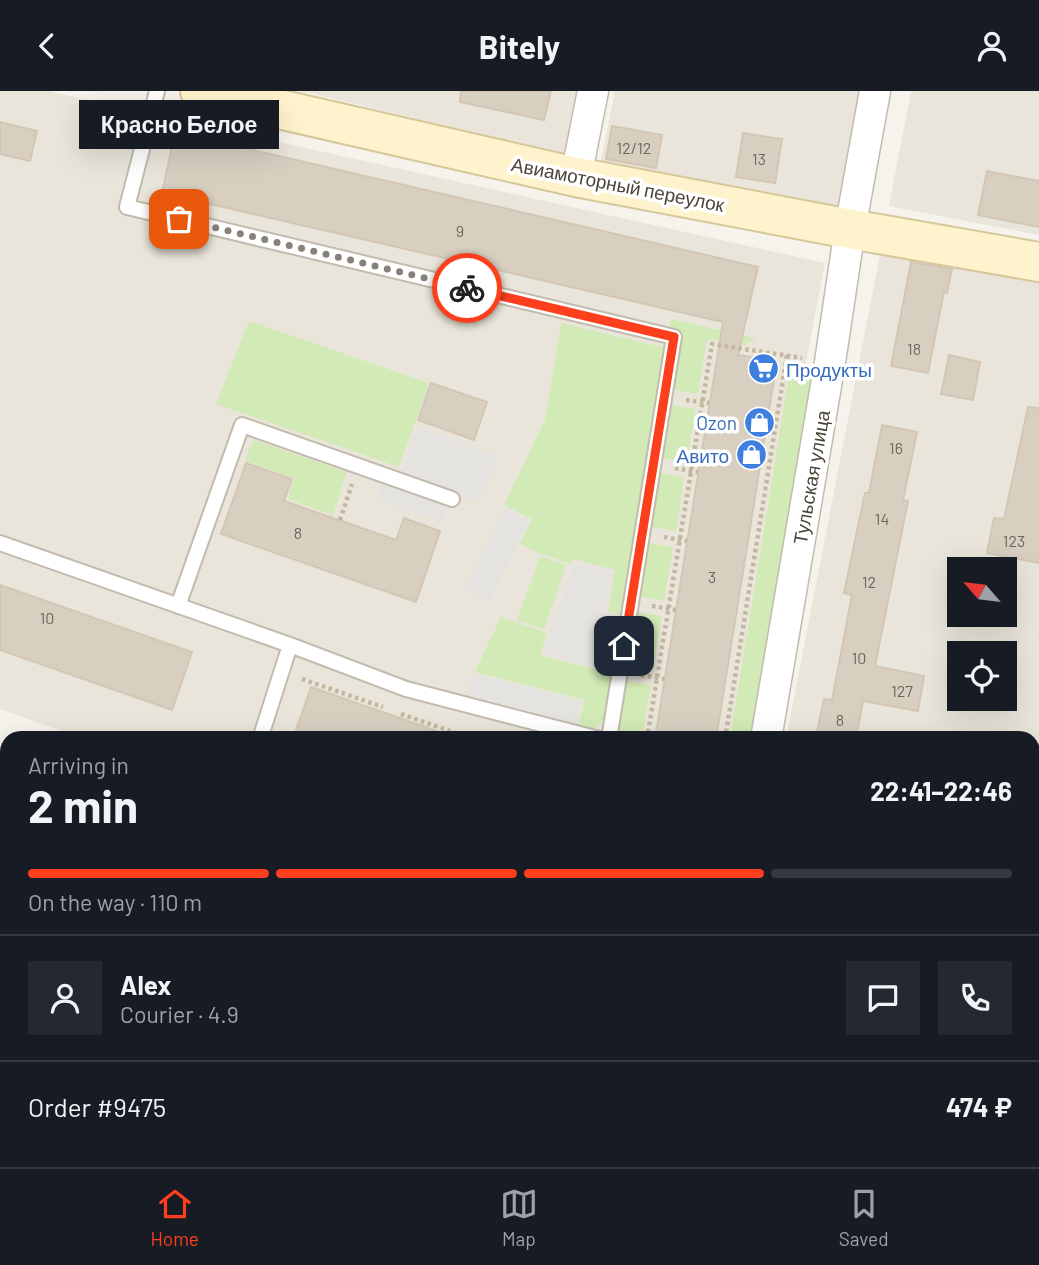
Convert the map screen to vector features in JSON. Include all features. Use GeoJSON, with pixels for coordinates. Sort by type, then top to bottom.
{"type":"FeatureCollection","features":[{"type":"Feature","properties":{"kind":"street"},"geometry":{"type":"LineString","coordinates":[[576,177],[593,91]]}},
{"type":"Feature","properties":{"kind":"street","name":"Тульская улица"},"geometry":{"type":"LineString","coordinates":[[767,731],[875,91]]}},
{"type":"Feature","properties":{"kind":"street","name":"Авиамоторный переулок"},"geometry":{"type":"LineString","coordinates":[[224,94],[576,177],[1039,262]]}},
{"type":"Feature","properties":{"kind":"lane"},"geometry":{"type":"LineString","coordinates":[[157,91],[127,207],[674,337],[610,731]]}},
{"type":"Feature","properties":{"kind":"lane"},"geometry":{"type":"LineString","coordinates":[[178,606],[242,425],[453,499]]}},
{"type":"Feature","properties":{"kind":"lane"},"geometry":{"type":"LineString","coordinates":[[0,543],[290,645],[406,689],[568,731]]}},
{"type":"Feature","properties":{"kind":"lane"},"geometry":{"type":"LineString","coordinates":[[263,731],[290,645]]}},
{"type":"Feature","properties":{"kind":"path"},"geometry":{"type":"LineString","coordinates":[[649,731],[712,344],[831,362]]}},
{"type":"Feature","properties":{"kind":"path"},"geometry":{"type":"LineString","coordinates":[[726,731],[787,355]]}},
{"type":"Feature","properties":{"kind":"path"},"geometry":{"type":"LineString","coordinates":[[340,520],[359,466]]}},
{"type":"Feature","properties":{"kind":"path"},"geometry":{"type":"LineString","coordinates":[[281,672],[383,707]]}},
{"type":"Feature","properties":{"kind":"path"},"geometry":{"type":"LineString","coordinates":[[396,712],[450,731]]}},
{"type":"Feature","properties":{"kind":"path"},"geometry":{"type":"LineString","coordinates":[[5,1167],[15,1167]]}},
{"type":"Feature","properties":{"kind":"shaded area"},"geometry":{"type":"Polygon","coordinates":[[[0,91],[48,91],[825,263],[735,731],[62,731],[0,709],[0,91]]]}},
{"type":"Feature","properties":{"kind":"shaded area"},"geometry":{"type":"Polygon","coordinates":[[[300,91],[579,91],[567,154],[300,91]]]}},
{"type":"Feature","properties":{"kind":"shaded area"},"geometry":{"type":"Polygon","coordinates":[[[615,91],[859,91],[837,209],[599,170],[615,91]]]}},
{"type":"Feature","properties":{"kind":"shaded area"},"geometry":{"type":"Polygon","coordinates":[[[911,91],[1039,91],[1039,235],[889,206],[911,91]]]}},
{"type":"Feature","properties":{"kind":"shaded area"},"geometry":{"type":"Polygon","coordinates":[[[882,244],[1039,275],[1039,731],[788,731],[882,244]]]}},
{"type":"Feature","properties":{"kind":"shaded area"},"geometry":{"type":"Polygon","coordinates":[[[417,427],[498,455],[479,502],[400,474],[417,427]]]}},
{"type":"Feature","properties":{"kind":"shaded area"},"geometry":{"type":"Polygon","coordinates":[[[384,480],[449,503],[443,522],[377,499],[384,480]]]}},
{"type":"Feature","properties":{"kind":"shaded area"},"geometry":{"type":"Polygon","coordinates":[[[504,509],[529,521],[489,602],[465,590],[504,509]]]}},
{"type":"Feature","properties":{"kind":"shaded area"},"geometry":{"type":"Polygon","coordinates":[[[575,563],[611,572],[596,667],[543,653],[575,563]]]}},
{"type":"Feature","properties":{"kind":"shaded area"},"geometry":{"type":"Polygon","coordinates":[[[472,673],[582,702],[576,724],[467,696],[472,673]]]}},
{"type":"Feature","properties":{"kind":"green space"},"geometry":{"type":"Polygon","coordinates":[[[671,319],[756,338],[745,345],[707,339],[698,394],[674,390],[683,332],[669,329],[671,319]]]}},
{"type":"Feature","properties":{"kind":"green space"},"geometry":{"type":"Polygon","coordinates":[[[249,321],[429,383],[399,467],[216,404],[249,321]]]}},
{"type":"Feature","properties":{"kind":"green space"},"geometry":{"type":"Polygon","coordinates":[[[561,323],[666,348],[622,614],[608,611],[615,570],[573,559],[571,564],[520,544],[532,519],[504,505],[545,420],[561,323]]]}},
{"type":"Feature","properties":{"kind":"green space"},"geometry":{"type":"Polygon","coordinates":[[[791,363],[818,368],[759,731],[731,731],[791,363]]]}},
{"type":"Feature","properties":{"kind":"green space"},"geometry":{"type":"Polygon","coordinates":[[[671,405],[695,409],[687,462],[662,458],[671,405]]]}},
{"type":"Feature","properties":{"kind":"green space"},"geometry":{"type":"Polygon","coordinates":[[[253,440],[347,472],[333,515],[288,499],[294,478],[245,461],[253,440]]]}},
{"type":"Feature","properties":{"kind":"green space"},"geometry":{"type":"Polygon","coordinates":[[[660,473],[684,477],[676,531],[651,527],[660,473]]]}},
{"type":"Feature","properties":{"kind":"green space"},"geometry":{"type":"Polygon","coordinates":[[[649,543],[673,547],[664,601],[640,596],[649,543]]]}},
{"type":"Feature","properties":{"kind":"green space"},"geometry":{"type":"Polygon","coordinates":[[[540,556],[566,565],[544,629],[517,620],[540,556]]]}},
{"type":"Feature","properties":{"kind":"green space"},"geometry":{"type":"Polygon","coordinates":[[[638,612],[662,616],[653,669],[629,666],[638,612]]]}},
{"type":"Feature","properties":{"kind":"green space"},"geometry":{"type":"Polygon","coordinates":[[[501,617],[547,633],[540,655],[598,670],[606,621],[620,624],[605,719],[593,729],[578,725],[585,700],[475,672],[501,617]]]}},
{"type":"Feature","properties":{"kind":"green space"},"geometry":{"type":"Polygon","coordinates":[[[627,681],[651,685],[643,731],[619,731],[627,681]]]}},
{"type":"Feature","properties":{"kind":"building"},"geometry":{"type":"Polygon","coordinates":[[[461,91],[551,91],[544,120],[460,102],[461,91]]]}},
{"type":"Feature","properties":{"kind":"building"},"geometry":{"type":"Polygon","coordinates":[[[0,122],[37,131],[30,161],[0,154],[0,122]]]}},
{"type":"Feature","properties":{"kind":"building"},"geometry":{"type":"Polygon","coordinates":[[[612,126],[662,135],[656,168],[606,159],[612,126]]]}},
{"type":"Feature","properties":{"kind":"building"},"geometry":{"type":"Polygon","coordinates":[[[175,132],[758,267],[738,355],[777,361],[717,731],[656,731],[723,322],[162,193],[175,132]]]}},
{"type":"Feature","properties":{"kind":"building"},"geometry":{"type":"Polygon","coordinates":[[[743,133],[782,139],[775,183],[736,177],[743,133]]]}},
{"type":"Feature","properties":{"kind":"building"},"geometry":{"type":"Polygon","coordinates":[[[987,171],[1039,181],[1039,227],[978,215],[987,171]]]}},
{"type":"Feature","properties":{"kind":"building"},"geometry":{"type":"Polygon","coordinates":[[[911,262],[952,269],[947,293],[944,292],[928,373],[891,366],[911,262]]]}},
{"type":"Feature","properties":{"kind":"building"},"geometry":{"type":"Polygon","coordinates":[[[949,355],[980,362],[973,400],[941,394],[949,355]]]}},
{"type":"Feature","properties":{"kind":"building"},"geometry":{"type":"Polygon","coordinates":[[[431,383],[487,402],[474,440],[418,420],[431,383]]]}},
{"type":"Feature","properties":{"kind":"building"},"geometry":{"type":"Polygon","coordinates":[[[1028,407],[1039,408],[1039,563],[987,553],[994,518],[1004,519],[1028,407]]]}},
{"type":"Feature","properties":{"kind":"building"},"geometry":{"type":"Polygon","coordinates":[[[882,425],[917,432],[903,500],[908,501],[875,666],[924,676],[918,711],[863,701],[857,731],[817,731],[824,699],[832,700],[852,595],[844,593],[865,493],[869,493],[882,425]]]}},
{"type":"Feature","properties":{"kind":"building"},"geometry":{"type":"Polygon","coordinates":[[[246,463],[292,479],[284,501],[396,540],[404,518],[440,531],[416,602],[221,534],[246,463]]]}},
{"type":"Feature","properties":{"kind":"building"},"geometry":{"type":"Polygon","coordinates":[[[0,585],[192,652],[172,710],[0,650],[0,585]]]}},
{"type":"Feature","properties":{"kind":"building"},"geometry":{"type":"Polygon","coordinates":[[[311,687],[437,731],[296,731],[311,687]]]}},
{"type":"Feature","properties":{"kind":"way so far"},"geometry":{"type":"LineString","coordinates":[[179,219],[467,288]]}},
{"type":"Feature","properties":{"kind":"place","name":"Красно Белое"},"geometry":{"type":"Point","coordinates":[179,219]}},
{"type":"Feature","properties":{"kind":"place","name":"Продукты"},"geometry":{"type":"Point","coordinates":[763,369]}},
{"type":"Feature","properties":{"kind":"place","name":"Ozon"},"geometry":{"type":"Point","coordinates":[760,422]}},
{"type":"Feature","properties":{"kind":"place","name":"Авито"},"geometry":{"type":"Point","coordinates":[752,455]}},
{"type":"Feature","properties":{"kind":"route"},"geometry":{"type":"LineString","coordinates":[[467,288],[674,337],[624,646]]}}]}
